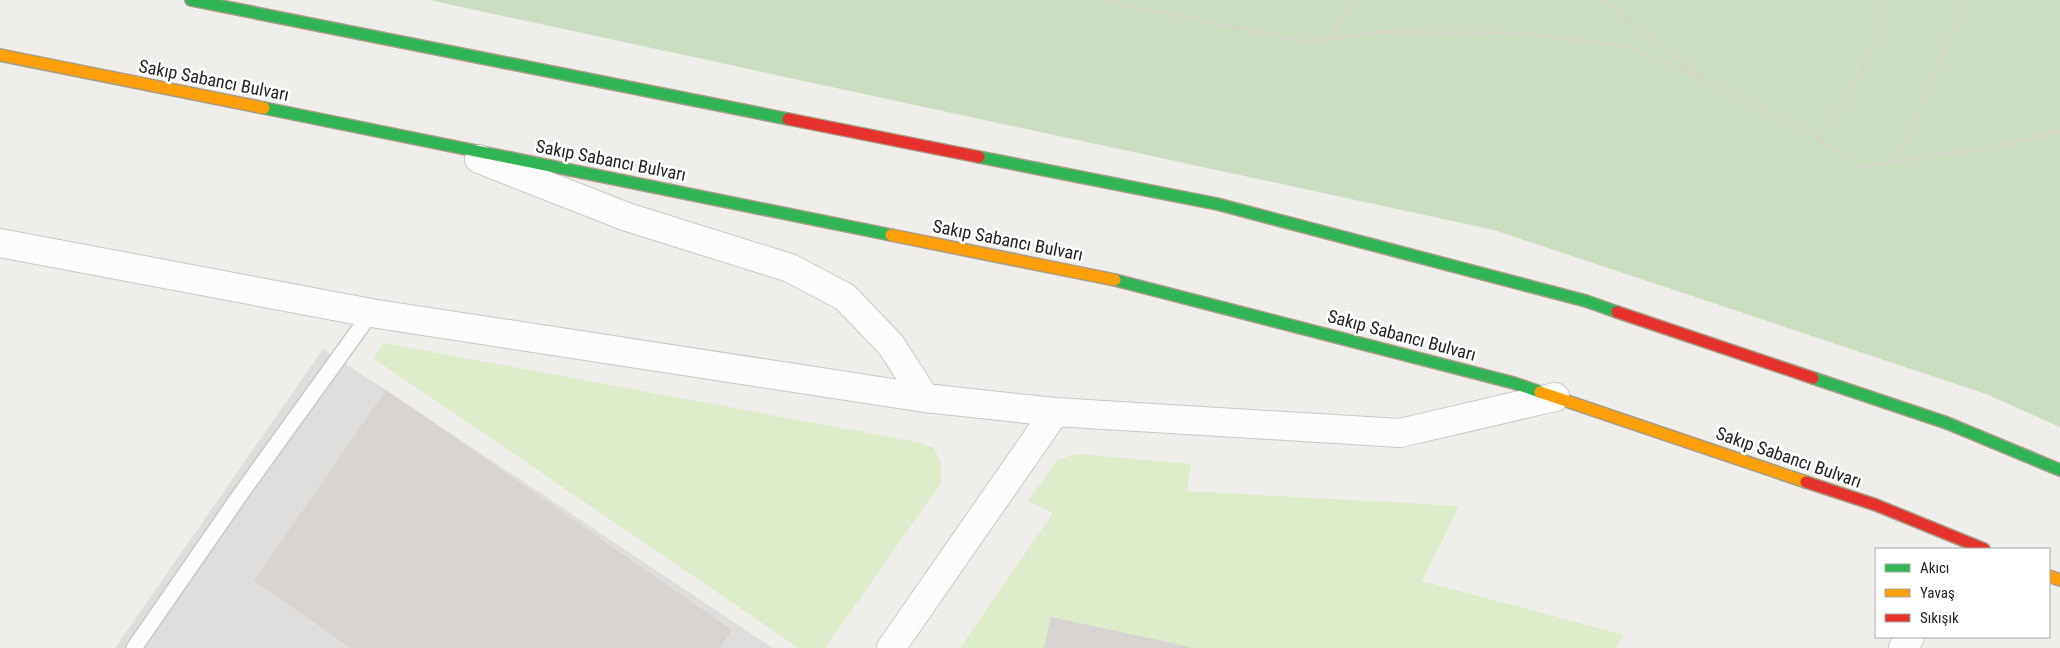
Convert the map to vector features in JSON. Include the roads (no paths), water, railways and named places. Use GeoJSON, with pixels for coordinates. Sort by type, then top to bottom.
{"type":"FeatureCollection","features":[{"type":"Feature","properties":{"kind":"main road"},"geometry":{"type":"LineString","coordinates":[[191,0],[1217,204],[1586,301],[1947,423],[2060,470]]}},
{"type":"Feature","properties":{"kind":"main road","name":"Sakıp Sabancı Bulvarı"},"geometry":{"type":"LineString","coordinates":[[0,55],[1146,286],[1514,383],[1876,505],[1972,547]]}},
{"type":"Feature","properties":{"kind":"street"},"geometry":{"type":"LineString","coordinates":[[440,143],[627,217],[798,272],[845,297],[891,345],[925,398]]}},
{"type":"Feature","properties":{"kind":"street"},"geometry":{"type":"LineString","coordinates":[[0,243],[371,313],[925,398],[1055,412],[1400,433],[1555,397]]}},
{"type":"Feature","properties":{"kind":"street"},"geometry":{"type":"LineString","coordinates":[[891,648],[1055,412]]}},
{"type":"Feature","properties":{"kind":"lane"},"geometry":{"type":"LineString","coordinates":[[134,648],[242,492],[371,313]]}}]}
